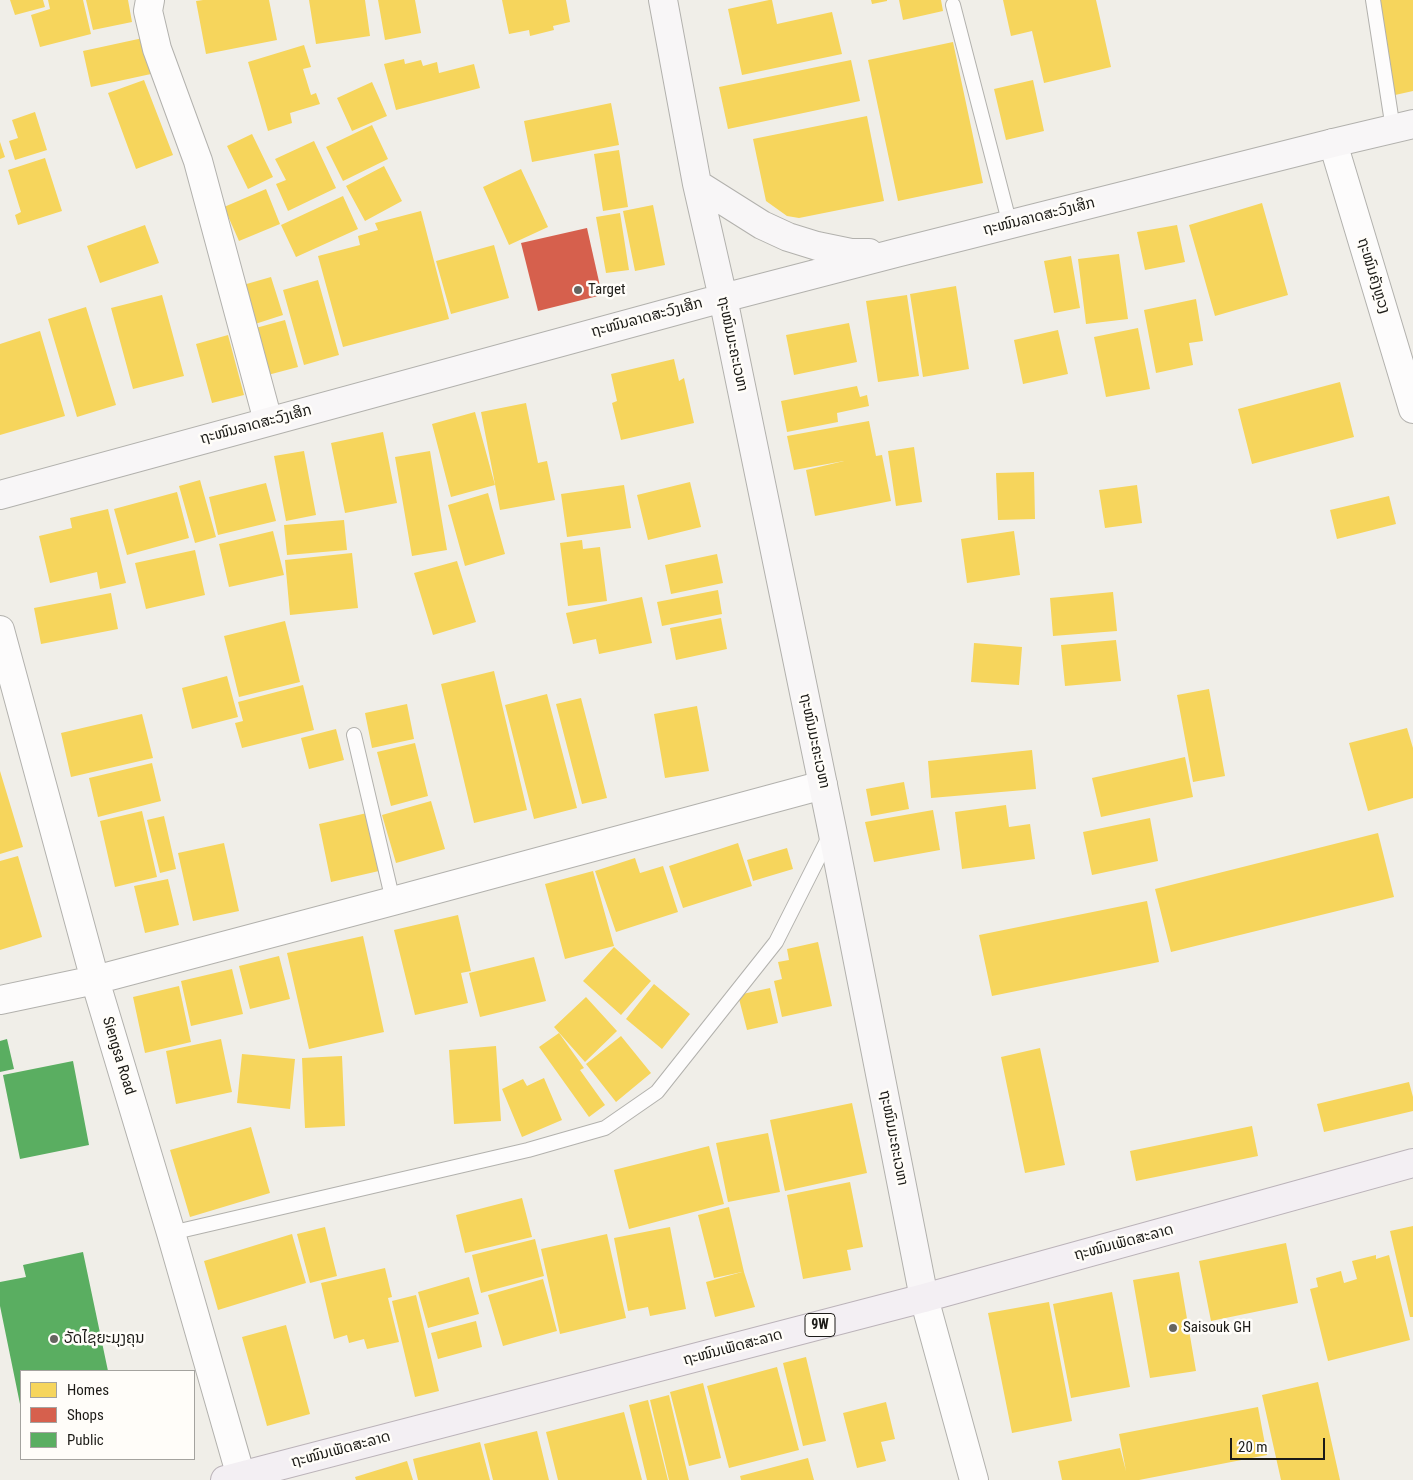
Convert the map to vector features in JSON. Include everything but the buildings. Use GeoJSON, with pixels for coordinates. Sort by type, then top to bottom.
{"type":"FeatureCollection","features":[{"type":"Feature","properties":{"kind":"main road","name":"ຖະໜົນເພັດສະລາດ"},"geometry":{"type":"LineString","coordinates":[[236,1479],[924,1298],[1413,1163]]}},
{"type":"Feature","properties":{"kind":"street"},"geometry":{"type":"LineString","coordinates":[[150,0],[148,11],[156,49],[198,161],[268,421]]}},
{"type":"Feature","properties":{"kind":"street","name":"ຖະໜົນມະຄະເວຫາ"},"geometry":{"type":"LineString","coordinates":[[663,0],[697,184],[723,298],[823,784],[924,1298],[974,1480]]}},
{"type":"Feature","properties":{"kind":"street","name":"ຖະໜົນລາດສະວົງເສິກ"},"geometry":{"type":"LineString","coordinates":[[0,495],[723,298],[1403,126]]}},
{"type":"Feature","properties":{"kind":"street","name":"ຖະໜົນຄັງຫຼວງ"},"geometry":{"type":"LineString","coordinates":[[1333,143],[1413,408]]}},
{"type":"Feature","properties":{"kind":"street"},"geometry":{"type":"LineString","coordinates":[[697,184],[762,225],[788,237],[817,246],[851,252],[896,253]]}},
{"type":"Feature","properties":{"kind":"street","name":"Siengsa Road"},"geometry":{"type":"LineString","coordinates":[[0,630],[95,980],[171,1233],[236,1479]]}},
{"type":"Feature","properties":{"kind":"street"},"geometry":{"type":"LineString","coordinates":[[0,1000],[95,980],[823,784]]}},
{"type":"Feature","properties":{"kind":"lane"},"geometry":{"type":"LineString","coordinates":[[1373,0],[1403,126]]}},
{"type":"Feature","properties":{"kind":"lane"},"geometry":{"type":"LineString","coordinates":[[953,5],[1010,225]]}},
{"type":"Feature","properties":{"kind":"lane"},"geometry":{"type":"LineString","coordinates":[[354,735],[393,901]]}},
{"type":"Feature","properties":{"kind":"lane"},"geometry":{"type":"LineString","coordinates":[[171,1233],[528,1150],[605,1128],[657,1092],[776,942],[832,830]]}},
{"type":"Feature","properties":{"kind":"place","name":"Target"},"geometry":{"type":"Point","coordinates":[578,290]}},
{"type":"Feature","properties":{"kind":"place","name":"Saisouk GH"},"geometry":{"type":"Point","coordinates":[1173,1328]}},
{"type":"Feature","properties":{"kind":"place","name":"ວັດໄຊຍະມຸງຄຸນ"},"geometry":{"type":"Point","coordinates":[54,1339]}}]}
